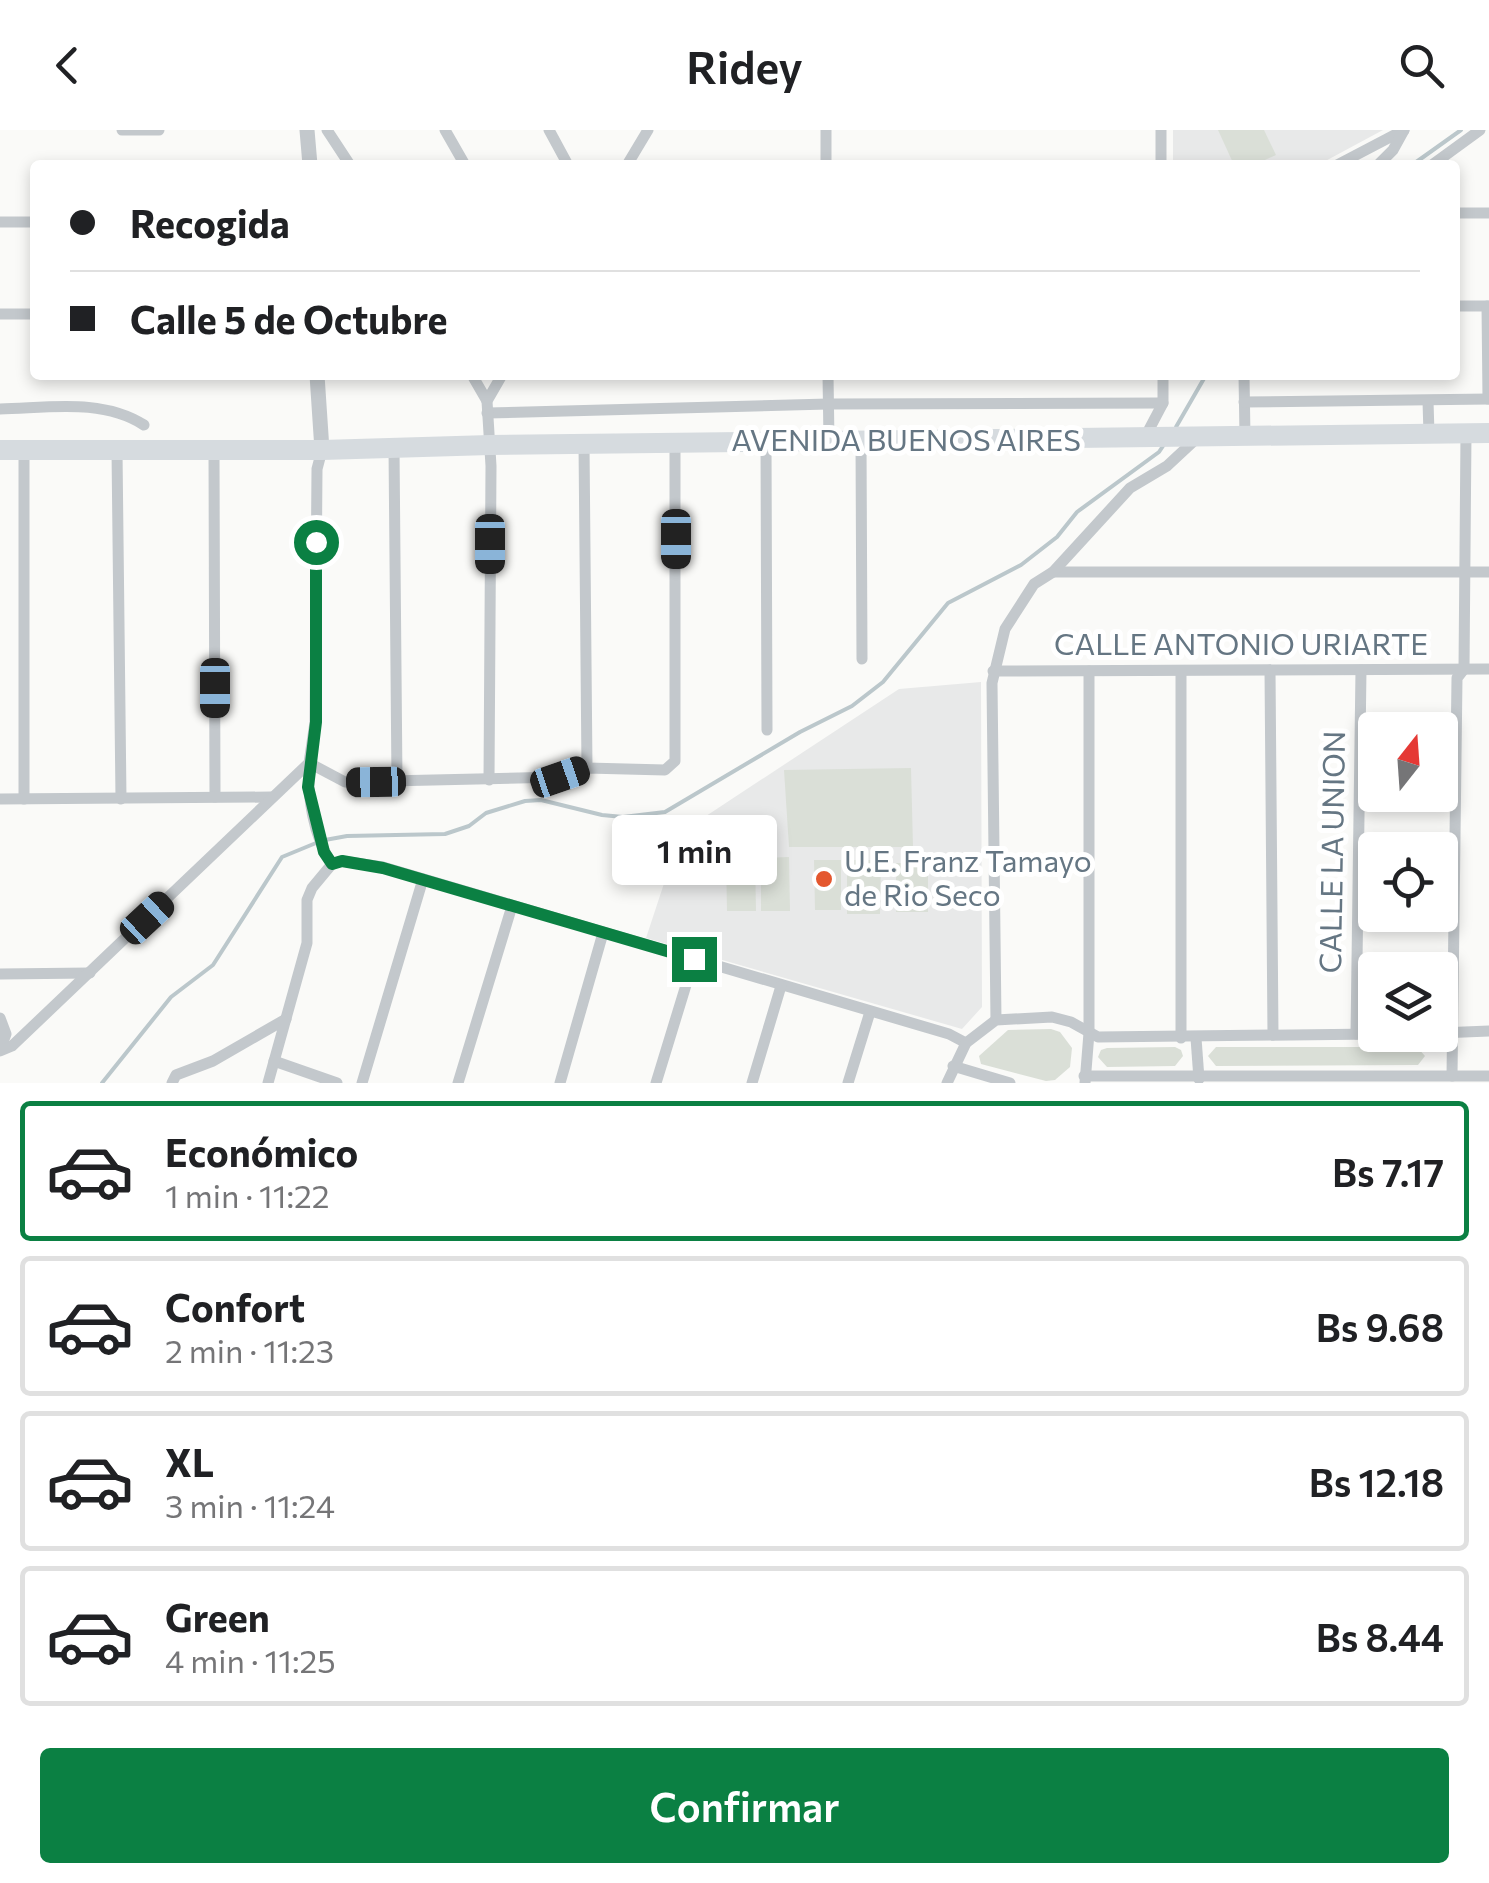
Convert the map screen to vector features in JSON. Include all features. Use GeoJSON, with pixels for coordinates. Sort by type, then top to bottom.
{"type":"FeatureCollection","features":[{"type":"Feature","properties":{"kind":"highway","name":"AVENIDA BUENOS AIRES"},"geometry":{"type":"LineString","coordinates":[[0,450],[322,450],[1489,434]]}},
{"type":"Feature","properties":{"kind":"street"},"geometry":{"type":"LineString","coordinates":[[122,130],[159,130]]}},
{"type":"Feature","properties":{"kind":"street"},"geometry":{"type":"LineString","coordinates":[[307,130],[310,160]]}},
{"type":"Feature","properties":{"kind":"street"},"geometry":{"type":"LineString","coordinates":[[327,130],[347,160]]}},
{"type":"Feature","properties":{"kind":"street"},"geometry":{"type":"LineString","coordinates":[[446,130],[463,160]]}},
{"type":"Feature","properties":{"kind":"street"},"geometry":{"type":"LineString","coordinates":[[549,130],[565,160]]}},
{"type":"Feature","properties":{"kind":"street"},"geometry":{"type":"LineString","coordinates":[[631,160],[648,130]]}},
{"type":"Feature","properties":{"kind":"street"},"geometry":{"type":"LineString","coordinates":[[826,130],[826,160]]}},
{"type":"Feature","properties":{"kind":"street"},"geometry":{"type":"LineString","coordinates":[[1161,130],[1161,160]]}},
{"type":"Feature","properties":{"kind":"street"},"geometry":{"type":"LineString","coordinates":[[1347,160],[1404,130]]}},
{"type":"Feature","properties":{"kind":"street"},"geometry":{"type":"LineString","coordinates":[[1383,160],[1404,130]]}},
{"type":"Feature","properties":{"kind":"street"},"geometry":{"type":"LineString","coordinates":[[1439,160],[1480,130]]}},
{"type":"Feature","properties":{"kind":"street"},"geometry":{"type":"LineString","coordinates":[[1460,213],[1489,213]]}},
{"type":"Feature","properties":{"kind":"street"},"geometry":{"type":"LineString","coordinates":[[0,222],[30,222]]}},
{"type":"Feature","properties":{"kind":"street"},"geometry":{"type":"LineString","coordinates":[[1244,402],[1489,399],[1488,306],[1460,306]]}},
{"type":"Feature","properties":{"kind":"street"},"geometry":{"type":"LineString","coordinates":[[0,314],[30,314]]}},
{"type":"Feature","properties":{"kind":"street"},"geometry":{"type":"LineString","coordinates":[[317,380],[322,450],[317,469],[316,722],[308,787],[324,852],[332,864]]}},
{"type":"Feature","properties":{"kind":"street"},"geometry":{"type":"LineString","coordinates":[[474,380],[487,407],[490,445],[489,780]]}},
{"type":"Feature","properties":{"kind":"street"},"geometry":{"type":"LineString","coordinates":[[487,407],[500,380]]}},
{"type":"Feature","properties":{"kind":"street"},"geometry":{"type":"LineString","coordinates":[[828,380],[829,441]]}},
{"type":"Feature","properties":{"kind":"street"},"geometry":{"type":"LineString","coordinates":[[1149,439],[1163,404],[1163,380]]}},
{"type":"Feature","properties":{"kind":"street"},"geometry":{"type":"LineString","coordinates":[[1244,380],[1245,438]]}},
{"type":"Feature","properties":{"kind":"street"},"geometry":{"type":"LineString","coordinates":[[1428,401],[1428,434]]}},
{"type":"Feature","properties":{"kind":"street"},"geometry":{"type":"LineString","coordinates":[[487,407],[1163,404]]}},
{"type":"Feature","properties":{"kind":"street"},"geometry":{"type":"LineString","coordinates":[[0,409],[105,407],[128,414],[144,425]]}},
{"type":"Feature","properties":{"kind":"street"},"geometry":{"type":"LineString","coordinates":[[1449,952],[1457,678],[1464,669],[1466,434]]}},
{"type":"Feature","properties":{"kind":"street"},"geometry":{"type":"LineString","coordinates":[[996,1020],[993,670],[1005,629],[1034,584],[1053,572],[1130,488],[1166,466],[1188,439]]}},
{"type":"Feature","properties":{"kind":"street"},"geometry":{"type":"LineString","coordinates":[[861,441],[862,659]]}},
{"type":"Feature","properties":{"kind":"street"},"geometry":{"type":"LineString","coordinates":[[766,442],[767,730]]}},
{"type":"Feature","properties":{"kind":"street"},"geometry":{"type":"LineString","coordinates":[[309,763],[345,782],[560,777],[587,768],[665,770],[675,761],[675,443]]}},
{"type":"Feature","properties":{"kind":"street"},"geometry":{"type":"LineString","coordinates":[[584,444],[587,768]]}},
{"type":"Feature","properties":{"kind":"street"},"geometry":{"type":"LineString","coordinates":[[394,448],[397,781]]}},
{"type":"Feature","properties":{"kind":"street"},"geometry":{"type":"LineString","coordinates":[[24,450],[24,799]]}},
{"type":"Feature","properties":{"kind":"street"},"geometry":{"type":"LineString","coordinates":[[214,450],[215,797]]}},
{"type":"Feature","properties":{"kind":"street"},"geometry":{"type":"LineString","coordinates":[[117,451],[121,799]]}},
{"type":"Feature","properties":{"kind":"street"},"geometry":{"type":"LineString","coordinates":[[1053,572],[1489,572]]}},
{"type":"Feature","properties":{"kind":"street","name":"CALLE ANTONIO URIARTE"},"geometry":{"type":"LineString","coordinates":[[993,670],[1489,669]]}},
{"type":"Feature","properties":{"kind":"street"},"geometry":{"type":"LineString","coordinates":[[1270,670],[1273,1036]]}},
{"type":"Feature","properties":{"kind":"street","name":"CALLE LA UNION"},"geometry":{"type":"LineString","coordinates":[[1356,1034],[1361,670]]}},
{"type":"Feature","properties":{"kind":"street"},"geometry":{"type":"LineString","coordinates":[[1089,671],[1089,1033],[1084,1079],[1489,1076]]}},
{"type":"Feature","properties":{"kind":"street"},"geometry":{"type":"LineString","coordinates":[[1180,671],[1180,1038]]}},
{"type":"Feature","properties":{"kind":"street"},"geometry":{"type":"LineString","coordinates":[[0,1051],[12,1046],[309,763]]}},
{"type":"Feature","properties":{"kind":"street"},"geometry":{"type":"LineString","coordinates":[[0,799],[271,796]]}},
{"type":"Feature","properties":{"kind":"street"},"geometry":{"type":"LineString","coordinates":[[268,1083],[307,943],[307,900],[332,864],[365,863],[949,1034],[966,1043]]}},
{"type":"Feature","properties":{"kind":"street"},"geometry":{"type":"LineString","coordinates":[[362,1083],[422,880]]}},
{"type":"Feature","properties":{"kind":"street"},"geometry":{"type":"LineString","coordinates":[[458,1083],[512,906]]}},
{"type":"Feature","properties":{"kind":"street"},"geometry":{"type":"LineString","coordinates":[[560,1083],[604,934]]}},
{"type":"Feature","properties":{"kind":"street"},"geometry":{"type":"LineString","coordinates":[[656,1083],[694,959]]}},
{"type":"Feature","properties":{"kind":"street"},"geometry":{"type":"LineString","coordinates":[[0,974],[90,973]]}},
{"type":"Feature","properties":{"kind":"street"},"geometry":{"type":"LineString","coordinates":[[752,1083],[781,986]]}},
{"type":"Feature","properties":{"kind":"street"},"geometry":{"type":"LineString","coordinates":[[848,1083],[870,1012]]}},
{"type":"Feature","properties":{"kind":"street"},"geometry":{"type":"LineString","coordinates":[[948,1083],[966,1043],[996,1020],[1052,1017],[1071,1022],[1098,1038],[1356,1034]]}},
{"type":"Feature","properties":{"kind":"street"},"geometry":{"type":"LineString","coordinates":[[0,1018],[6,1034],[0,1051]]}},
{"type":"Feature","properties":{"kind":"street"},"geometry":{"type":"LineString","coordinates":[[172,1083],[176,1075],[213,1061],[286,1019]]}},
{"type":"Feature","properties":{"kind":"street"},"geometry":{"type":"LineString","coordinates":[[1458,1032],[1489,1031]]}},
{"type":"Feature","properties":{"kind":"street"},"geometry":{"type":"LineString","coordinates":[[1196,1038],[1200,1079]]}},
{"type":"Feature","properties":{"kind":"street"},"geometry":{"type":"LineString","coordinates":[[1449,1052],[1452,1076]]}},
{"type":"Feature","properties":{"kind":"street"},"geometry":{"type":"LineString","coordinates":[[274,1062],[337,1083]]}},
{"type":"Feature","properties":{"kind":"street"},"geometry":{"type":"LineString","coordinates":[[953,1066],[1010,1083]]}},
{"type":"Feature","properties":{"kind":"shaded area"},"geometry":{"type":"Polygon","coordinates":[[[1173,130],[1383,130],[1327,160],[1173,160],[1173,130]]]}},
{"type":"Feature","properties":{"kind":"shaded area"},"geometry":{"type":"Polygon","coordinates":[[[1218,130],[1264,130],[1276,155],[1265,160],[1232,160],[1218,130]]]}},
{"type":"Feature","properties":{"kind":"shaded area","name":"U.E. Franz Tamayo de Rio Seco"},"geometry":{"type":"Polygon","coordinates":[[[981,682],[982,1007],[962,1029],[646,938],[685,820],[700,820],[899,689],[981,682]]]}},
{"type":"Feature","properties":{"kind":"shaded area"},"geometry":{"type":"Polygon","coordinates":[[[911,768],[913,847],[789,847],[784,770],[911,768]]]}},
{"type":"Feature","properties":{"kind":"shaded area"},"geometry":{"type":"Polygon","coordinates":[[[755,857],[756,911],[727,911],[726,858],[755,857]]]}},
{"type":"Feature","properties":{"kind":"shaded area"},"geometry":{"type":"Polygon","coordinates":[[[789,857],[790,911],[761,911],[761,858],[789,857]]]}},
{"type":"Feature","properties":{"kind":"shaded area"},"geometry":{"type":"Polygon","coordinates":[[[814,860],[841,860],[841,910],[815,910],[814,860]]]}},
{"type":"Feature","properties":{"kind":"shaded area"},"geometry":{"type":"Polygon","coordinates":[[[847,860],[881,860],[880,914],[847,914],[847,860]]]}},
{"type":"Feature","properties":{"kind":"shaded area"},"geometry":{"type":"Polygon","coordinates":[[[896,863],[928,863],[928,912],[896,912],[896,863]]]}},
{"type":"Feature","properties":{"kind":"shaded area"},"geometry":{"type":"Polygon","coordinates":[[[1008,1030],[1060,1032],[1072,1048],[1070,1067],[1055,1080],[981,1064],[979,1056],[1008,1030]]]}},
{"type":"Feature","properties":{"kind":"shaded area"},"geometry":{"type":"Polygon","coordinates":[[[1175,1047],[1183,1056],[1175,1066],[1107,1067],[1098,1057],[1107,1048],[1175,1047]]]}},
{"type":"Feature","properties":{"kind":"shaded area"},"geometry":{"type":"Polygon","coordinates":[[[1216,1047],[1358,1047],[1358,1052],[1421,1052],[1425,1056],[1418,1065],[1216,1066],[1208,1056],[1216,1047]]]}},
{"type":"Feature","properties":{"kind":"waterway"},"geometry":{"type":"LineString","coordinates":[[1419,160],[1461,130]]}},
{"type":"Feature","properties":{"kind":"waterway"},"geometry":{"type":"LineString","coordinates":[[1176,427],[1203,380]]}},
{"type":"Feature","properties":{"kind":"waterway"},"geometry":{"type":"LineString","coordinates":[[325,840],[445,834],[469,826],[486,813],[525,801],[541,800],[623,817],[665,812],[800,732],[852,706],[883,682],[948,603],[1021,565],[1057,537],[1077,512],[1159,452],[1165,443]]}},
{"type":"Feature","properties":{"kind":"waterway"},"geometry":{"type":"LineString","coordinates":[[102,1083],[171,997],[213,965],[282,857],[316,843]]}},
{"type":"Feature","properties":{"kind":"place","name":"U.E. Franz Tamayo de Rio Seco"},"geometry":{"type":"Point","coordinates":[824,879]}},
{"type":"Feature","properties":{"kind":"route"},"geometry":{"type":"LineString","coordinates":[[316,542],[316,722],[308,787],[324,852],[332,864],[365,863],[694,959]]}}]}
